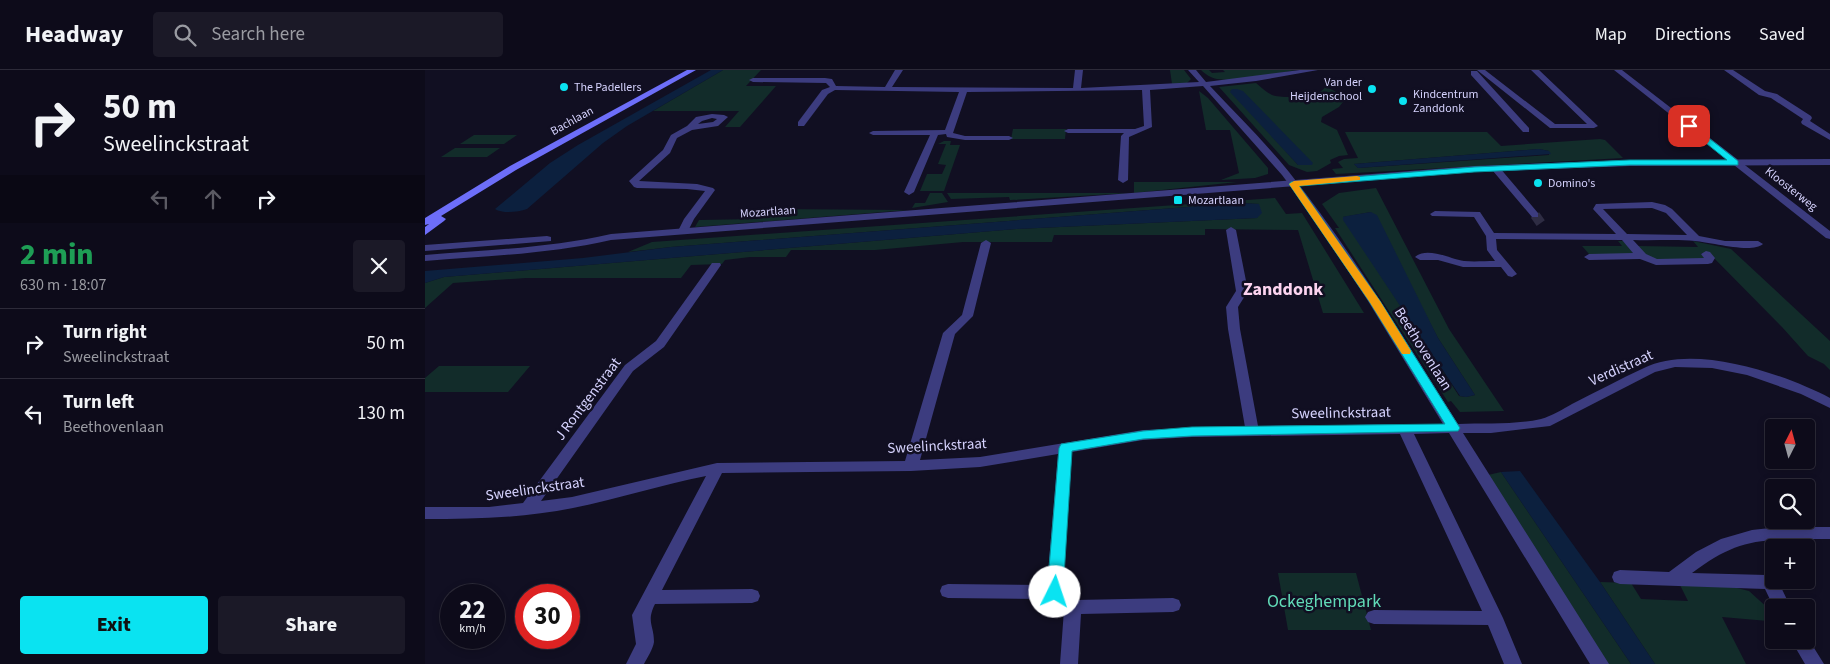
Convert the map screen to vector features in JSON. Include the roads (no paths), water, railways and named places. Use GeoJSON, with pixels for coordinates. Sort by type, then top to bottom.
{"type":"FeatureCollection","features":[{"type":"Feature","properties":{"kind":"main road","name":"Bachlaan"},"geometry":{"type":"LineString","coordinates":[[425,222],[513,168],[692,70]]}},
{"type":"Feature","properties":{"kind":"main road","name":"Bachlaan"},"geometry":{"type":"LineString","coordinates":[[425,232],[465,198]]}},
{"type":"Feature","properties":{"kind":"street"},"geometry":{"type":"LineString","coordinates":[[887,89],[899,70]]}},
{"type":"Feature","properties":{"kind":"street"},"geometry":{"type":"LineString","coordinates":[[1077,89],[1079,70]]}},
{"type":"Feature","properties":{"kind":"street","name":"Beethovenlaan"},"geometry":{"type":"LineString","coordinates":[[1192,70],[1294,184],[1374,301],[1600,664]]}},
{"type":"Feature","properties":{"kind":"street"},"geometry":{"type":"LineString","coordinates":[[801,124],[825,92],[834,88],[1146,89],[1270,78],[1313,70]]}},
{"type":"Feature","properties":{"kind":"street"},"geometry":{"type":"LineString","coordinates":[[1535,70],[1594,126],[1543,126]]}},
{"type":"Feature","properties":{"kind":"street","name":"Kloosterweg"},"geometry":{"type":"LineString","coordinates":[[1618,70],[1830,236]]}},
{"type":"Feature","properties":{"kind":"street"},"geometry":{"type":"LineString","coordinates":[[1728,70],[1761,93],[1774,96],[1807,118],[1805,122],[1830,138]]}},
{"type":"Feature","properties":{"kind":"street"},"geometry":{"type":"LineString","coordinates":[[1478,73],[1491,78],[1553,126]]}},
{"type":"Feature","properties":{"kind":"street"},"geometry":{"type":"LineString","coordinates":[[1478,73],[1527,127]]}},
{"type":"Feature","properties":{"kind":"street"},"geometry":{"type":"LineString","coordinates":[[753,80],[825,80],[829,81],[834,88]]}},
{"type":"Feature","properties":{"kind":"street"},"geometry":{"type":"LineString","coordinates":[[947,132],[964,89]]}},
{"type":"Feature","properties":{"kind":"street"},"geometry":{"type":"LineString","coordinates":[[1123,180],[1125,136],[1148,127],[1146,89]]}},
{"type":"Feature","properties":{"kind":"street"},"geometry":{"type":"LineString","coordinates":[[683,231],[689,219],[710,190],[700,187],[637,185],[634,181],[667,151],[674,137],[690,128]]}},
{"type":"Feature","properties":{"kind":"street"},"geometry":{"type":"LineString","coordinates":[[1068,131],[1138,131]]}},
{"type":"Feature","properties":{"kind":"street"},"geometry":{"type":"LineString","coordinates":[[873,133],[947,132],[950,135],[965,138],[1009,138]]}},
{"type":"Feature","properties":{"kind":"street"},"geometry":{"type":"LineString","coordinates":[[909,192],[935,133]]}},
{"type":"Feature","properties":{"kind":"street","name":"Mozartlaan"},"geometry":{"type":"LineString","coordinates":[[425,248],[591,236],[611,237],[1496,169],[1630,163],[1830,162]]}},
{"type":"Feature","properties":{"kind":"street"},"geometry":{"type":"LineString","coordinates":[[1496,169],[1535,215]]}},
{"type":"Feature","properties":{"kind":"street"},"geometry":{"type":"LineString","coordinates":[[1696,238],[1669,211],[1662,207],[1652,205],[1599,206],[1598,209],[1642,256],[1656,262],[1708,262],[1710,258],[1706,254]]}},
{"type":"Feature","properties":{"kind":"street"},"geometry":{"type":"LineString","coordinates":[[1435,214],[1477,214],[1491,236],[1492,250],[1502,264],[1513,274]]}},
{"type":"Feature","properties":{"kind":"street"},"geometry":{"type":"LineString","coordinates":[[1543,225],[1553,235]]}},
{"type":"Feature","properties":{"kind":"street"},"geometry":{"type":"LineString","coordinates":[[1231,230],[1242,291],[1232,307],[1234,329],[1252,430]]}},
{"type":"Feature","properties":{"kind":"street"},"geometry":{"type":"LineString","coordinates":[[1491,236],[1553,235],[1563,237],[1696,238],[1725,244],[1758,244]]}},
{"type":"Feature","properties":{"kind":"street","name":"Mozartlaan"},"geometry":{"type":"LineString","coordinates":[[425,258],[533,249],[589,242],[611,237]]}},
{"type":"Feature","properties":{"kind":"street"},"geometry":{"type":"LineString","coordinates":[[911,466],[949,333],[967,316],[986,243]]}},
{"type":"Feature","properties":{"kind":"street"},"geometry":{"type":"LineString","coordinates":[[1589,257],[1642,256]]}},
{"type":"Feature","properties":{"kind":"street"},"geometry":{"type":"LineString","coordinates":[[1420,257],[1438,257],[1463,264],[1502,264]]}},
{"type":"Feature","properties":{"kind":"street","name":"J Rontgenstraat"},"geometry":{"type":"LineString","coordinates":[[527,509],[629,368],[660,344],[716,265]]}},
{"type":"Feature","properties":{"kind":"street","name":"Verdistraat"},"geometry":{"type":"LineString","coordinates":[[1454,428],[1491,428],[1545,423],[1651,370],[1675,363],[1712,364],[1750,371],[1806,392],[1830,404]]}},
{"type":"Feature","properties":{"kind":"street","name":"Sweelinckstraat"},"geometry":{"type":"LineString","coordinates":[[425,513],[489,513],[572,503],[717,468],[764,466],[911,466],[980,462],[1143,435],[1252,430],[1454,428]]}},
{"type":"Feature","properties":{"kind":"street"},"geometry":{"type":"LineString","coordinates":[[1405,429],[1495,618],[1513,664]]}},
{"type":"Feature","properties":{"kind":"street"},"geometry":{"type":"LineString","coordinates":[[1055,592],[1065,448]]}},
{"type":"Feature","properties":{"kind":"street"},"geometry":{"type":"LineString","coordinates":[[635,664],[645,644],[641,614],[717,468]]}},
{"type":"Feature","properties":{"kind":"street"},"geometry":{"type":"LineString","coordinates":[[1801,539],[1805,533]]}},
{"type":"Feature","properties":{"kind":"street"},"geometry":{"type":"LineString","coordinates":[[1672,579],[1700,557],[1735,539],[1765,535],[1830,534]]}},
{"type":"Feature","properties":{"kind":"street"},"geometry":{"type":"LineString","coordinates":[[1620,577],[1765,580]]}},
{"type":"Feature","properties":{"kind":"street"},"geometry":{"type":"LineString","coordinates":[[948,591],[1055,592],[1073,607],[1173,605]]}},
{"type":"Feature","properties":{"kind":"street"},"geometry":{"type":"LineString","coordinates":[[650,597],[752,596]]}},
{"type":"Feature","properties":{"kind":"street"},"geometry":{"type":"LineString","coordinates":[[1069,664],[1073,607]]}},
{"type":"Feature","properties":{"kind":"street"},"geometry":{"type":"LineString","coordinates":[[1374,617],[1495,618]]}},
{"type":"Feature","properties":{"kind":"street"},"geometry":{"type":"LineString","coordinates":[[1806,649],[1815,664]]}},
{"type":"Feature","properties":{"kind":"water"},"geometry":{"type":"Polygon","coordinates":[[[711,70],[723,70],[627,126],[603,143],[527,209],[502,212],[495,209],[550,163],[578,145],[711,70]]]}},
{"type":"Feature","properties":{"kind":"water"},"geometry":{"type":"Polygon","coordinates":[[[1232,89],[1243,91],[1313,163],[1312,165],[1298,165],[1230,92],[1232,89]]]}},
{"type":"Feature","properties":{"kind":"water"},"geometry":{"type":"Polygon","coordinates":[[[1539,149],[1549,151],[1551,154],[1358,168],[1354,164],[1539,149]]]}},
{"type":"Feature","properties":{"kind":"water"},"geometry":{"type":"Polygon","coordinates":[[[1240,203],[1259,204],[1262,213],[1257,218],[1016,229],[444,277],[425,283],[425,271],[583,258],[671,247],[1240,203]]]}},
{"type":"Feature","properties":{"kind":"water"},"geometry":{"type":"Polygon","coordinates":[[[1371,212],[1377,215],[1438,338],[1475,395],[1460,396],[1343,220],[1343,217],[1371,212]]]}},
{"type":"Feature","properties":{"kind":"water"},"geometry":{"type":"Polygon","coordinates":[[[1520,471],[1600,582],[1655,664],[1631,664],[1501,472],[1520,471]]]}},
{"type":"Feature","properties":{"kind":"tunnel"},"geometry":{"type":"LineString","coordinates":[[1535,215],[1542,225]]}},
{"type":"Feature","properties":{"kind":"place","name":"The Padellers"},"geometry":{"type":"Point","coordinates":[564,87]}},
{"type":"Feature","properties":{"kind":"place","name":"Van der Heijdenschool"},"geometry":{"type":"Point","coordinates":[1372,89]}},
{"type":"Feature","properties":{"kind":"place","name":"Kindcentrum Zanddonk"},"geometry":{"type":"Point","coordinates":[1403,101]}},
{"type":"Feature","properties":{"kind":"place","name":"Domino's"},"geometry":{"type":"Point","coordinates":[1538,183]}},
{"type":"Feature","properties":{"kind":"place","name":"Mozartlaan"},"geometry":{"type":"Point","coordinates":[1178,200]}},
{"type":"Feature","properties":{"kind":"district","name":"Zanddonk"},"geometry":{"type":"Point","coordinates":[1283,289]}},
{"type":"Feature","properties":{"kind":"park label","name":"Ockeghempark"},"geometry":{"type":"Point","coordinates":[1324,601]}}]}
